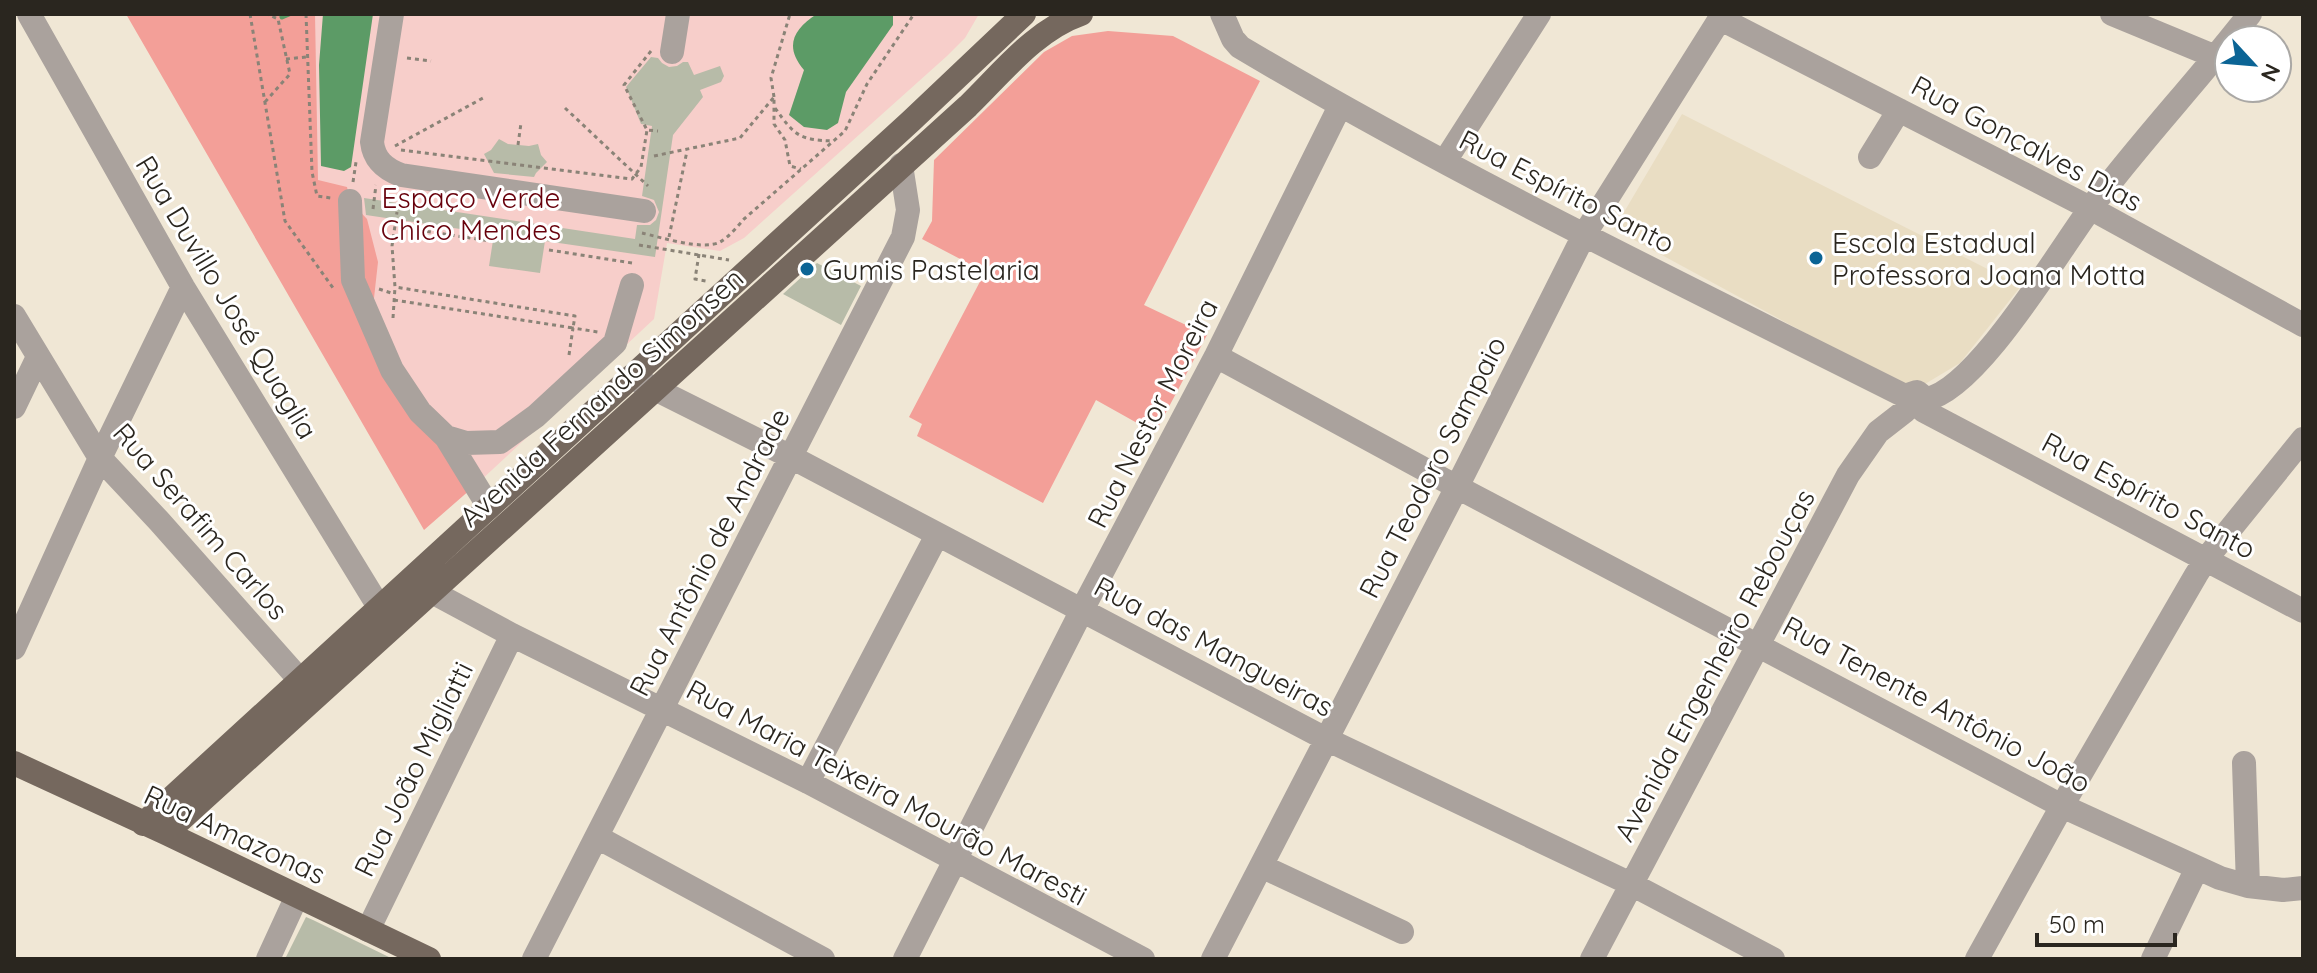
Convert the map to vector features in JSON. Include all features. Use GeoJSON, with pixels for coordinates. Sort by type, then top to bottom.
{"type":"FeatureCollection","features":[{"type":"Feature","properties":{"kind":"main road"},"geometry":{"type":"LineString","coordinates":[[982,53],[995,14]]}},
{"type":"Feature","properties":{"kind":"main road","name":"Avenida Fernando Simonsen"},"geometry":{"type":"LineString","coordinates":[[143,824],[1024,14]]}},
{"type":"Feature","properties":{"kind":"main road","name":"Avenida Fernando Simonsen"},"geometry":{"type":"LineString","coordinates":[[166,833],[968,106],[1038,38],[1057,24],[1081,14]]}},
{"type":"Feature","properties":{"kind":"main road","name":"Rua Amazonas"},"geometry":{"type":"LineString","coordinates":[[14,763],[429,959]]}},
{"type":"Feature","properties":{"kind":"street","name":"Rua Duvillo José Quaglia"},"geometry":{"type":"LineString","coordinates":[[29,14],[183,287],[379,607]]}},
{"type":"Feature","properties":{"kind":"street"},"geometry":{"type":"LineString","coordinates":[[392,14],[372,142],[375,156],[388,169],[401,175],[642,222]]}},
{"type":"Feature","properties":{"kind":"street"},"geometry":{"type":"LineString","coordinates":[[661,52],[678,14]]}},
{"type":"Feature","properties":{"kind":"street","name":"Rua Espírito Santo"},"geometry":{"type":"LineString","coordinates":[[1222,14],[1240,47],[1340,106],[1915,404],[2303,611]]}},
{"type":"Feature","properties":{"kind":"street"},"geometry":{"type":"LineString","coordinates":[[1445,161],[1539,14]]}},
{"type":"Feature","properties":{"kind":"street"},"geometry":{"type":"LineString","coordinates":[[2112,14],[2213,43]]}},
{"type":"Feature","properties":{"kind":"street","name":"Rua Gonçalves Dias"},"geometry":{"type":"LineString","coordinates":[[1722,16],[2090,208],[2303,325]]}},
{"type":"Feature","properties":{"kind":"street","name":"Rua Teodoro Sampaio"},"geometry":{"type":"LineString","coordinates":[[1213,959],[1584,235],[1722,16]]}},
{"type":"Feature","properties":{"kind":"street","name":"Avenida Engenheiro Rebouças"},"geometry":{"type":"LineString","coordinates":[[1592,959],[1866,447],[1878,432],[1915,404],[1951,389],[1980,359],[2017,314],[2090,208],[2213,60]]}},
{"type":"Feature","properties":{"kind":"street","name":"Rua Nestor Moreira"},"geometry":{"type":"LineString","coordinates":[[905,959],[1082,610],[1216,356],[1340,106]]}},
{"type":"Feature","properties":{"kind":"street"},"geometry":{"type":"LineString","coordinates":[[1870,157],[1899,110]]}},
{"type":"Feature","properties":{"kind":"street","name":"Rua Antônio de Andrade"},"geometry":{"type":"LineString","coordinates":[[534,959],[903,237],[908,210],[901,165]]}},
{"type":"Feature","properties":{"kind":"street"},"geometry":{"type":"LineString","coordinates":[[350,201],[353,280],[392,370],[420,412],[446,437],[489,507]]}},
{"type":"Feature","properties":{"kind":"street"},"geometry":{"type":"LineString","coordinates":[[446,437],[466,443],[500,442],[536,416],[615,343],[634,274]]}},
{"type":"Feature","properties":{"kind":"street"},"geometry":{"type":"LineString","coordinates":[[14,648],[100,458],[183,287]]}},
{"type":"Feature","properties":{"kind":"street","name":"Rua Serafim Carlos"},"geometry":{"type":"LineString","coordinates":[[14,316],[100,458],[300,680]]}},
{"type":"Feature","properties":{"kind":"street","name":"Rua Tenente Antônio João"},"geometry":{"type":"LineString","coordinates":[[1216,356],[1457,487],[2062,806],[2220,878],[2248,886],[2283,890],[2303,888]]}},
{"type":"Feature","properties":{"kind":"street"},"geometry":{"type":"LineString","coordinates":[[14,407],[38,357]]}},
{"type":"Feature","properties":{"kind":"street","name":"Rua das Mangueiras"},"geometry":{"type":"LineString","coordinates":[[631,377],[791,457],[1326,739],[1631,884],[1773,959]]}},
{"type":"Feature","properties":{"kind":"street"},"geometry":{"type":"LineString","coordinates":[[1977,959],[2206,559],[2303,439]]}},
{"type":"Feature","properties":{"kind":"street"},"geometry":{"type":"LineString","coordinates":[[808,782],[937,535]]}},
{"type":"Feature","properties":{"kind":"street","name":"Rua Maria Teixeira Mourão Maresti"},"geometry":{"type":"LineString","coordinates":[[432,592],[808,782],[1143,959]]}},
{"type":"Feature","properties":{"kind":"street","name":"Rua João Migliatti"},"geometry":{"type":"LineString","coordinates":[[368,930],[512,635]]}},
{"type":"Feature","properties":{"kind":"street"},"geometry":{"type":"LineString","coordinates":[[2244,763],[2248,886]]}},
{"type":"Feature","properties":{"kind":"street"},"geometry":{"type":"LineString","coordinates":[[597,837],[823,959]]}},
{"type":"Feature","properties":{"kind":"street"},"geometry":{"type":"LineString","coordinates":[[1261,866],[1402,932]]}},
{"type":"Feature","properties":{"kind":"street"},"geometry":{"type":"LineString","coordinates":[[2153,959],[2197,868]]}},
{"type":"Feature","properties":{"kind":"street"},"geometry":{"type":"LineString","coordinates":[[268,959],[297,896]]}},
{"type":"Feature","properties":{"kind":"path"},"geometry":{"type":"LineString","coordinates":[[250,14],[285,221],[337,293]]}},
{"type":"Feature","properties":{"kind":"path"},"geometry":{"type":"LineString","coordinates":[[265,102],[290,74],[278,19],[267,14]]}},
{"type":"Feature","properties":{"kind":"path"},"geometry":{"type":"LineString","coordinates":[[306,14],[312,172],[317,196]]}},
{"type":"Feature","properties":{"kind":"path"},"geometry":{"type":"LineString","coordinates":[[790,14],[771,78],[774,124],[785,140],[790,166],[801,169]]}},
{"type":"Feature","properties":{"kind":"path"},"geometry":{"type":"LineString","coordinates":[[642,222],[668,239],[709,246],[720,242],[845,131],[867,84],[912,15]]}},
{"type":"Feature","properties":{"kind":"path"},"geometry":{"type":"LineString","coordinates":[[483,98],[390,146],[399,150],[632,179],[641,167],[647,130],[624,85],[661,52]]}},
{"type":"Feature","properties":{"kind":"path"},"geometry":{"type":"LineString","coordinates":[[286,59],[307,57]]}},
{"type":"Feature","properties":{"kind":"path"},"geometry":{"type":"LineString","coordinates":[[402,57],[431,61]]}},
{"type":"Feature","properties":{"kind":"path"},"geometry":{"type":"LineString","coordinates":[[654,156],[740,138],[774,97]]}},
{"type":"Feature","properties":{"kind":"path"},"geometry":{"type":"LineString","coordinates":[[774,106],[790,129],[803,137],[834,141]]}},
{"type":"Feature","properties":{"kind":"path"},"geometry":{"type":"LineString","coordinates":[[565,108],[648,186]]}},
{"type":"Feature","properties":{"kind":"path"},"geometry":{"type":"LineString","coordinates":[[518,145],[521,123]]}},
{"type":"Feature","properties":{"kind":"path"},"geometry":{"type":"LineString","coordinates":[[647,130],[658,131]]}},
{"type":"Feature","properties":{"kind":"path"},"geometry":{"type":"LineString","coordinates":[[668,239],[687,151]]}},
{"type":"Feature","properties":{"kind":"path"},"geometry":{"type":"LineString","coordinates":[[393,328],[395,287],[392,246],[397,212]]}},
{"type":"Feature","properties":{"kind":"path"},"geometry":{"type":"LineString","coordinates":[[411,229],[497,242]]}},
{"type":"Feature","properties":{"kind":"path"},"geometry":{"type":"LineString","coordinates":[[639,245],[738,262],[747,271]]}},
{"type":"Feature","properties":{"kind":"path"},"geometry":{"type":"LineString","coordinates":[[549,250],[634,274]]}},
{"type":"Feature","properties":{"kind":"path"},"geometry":{"type":"LineString","coordinates":[[699,254],[695,279],[716,283]]}},
{"type":"Feature","properties":{"kind":"path"},"geometry":{"type":"LineString","coordinates":[[394,300],[573,328],[575,316],[395,287]]}},
{"type":"Feature","properties":{"kind":"shaded area"},"geometry":{"type":"Polygon","coordinates":[[[126,14],[315,14],[318,180],[347,187],[350,201],[367,219],[378,262],[369,343],[425,428],[471,489],[424,530],[126,14]]]}},
{"type":"Feature","properties":{"kind":"shaded area"},"geometry":{"type":"Polygon","coordinates":[[[323,14],[373,14],[351,167],[344,171],[321,166],[319,65],[323,14]]]}},
{"type":"Feature","properties":{"kind":"shaded area"},"geometry":{"type":"Polygon","coordinates":[[[817,14],[893,14],[893,25],[846,92],[838,123],[827,130],[804,127],[789,115],[804,70],[794,54],[794,39],[802,26],[817,14]]]}},
{"type":"Feature","properties":{"kind":"shaded area"},"geometry":{"type":"Polygon","coordinates":[[[1108,31],[1173,36],[1260,81],[1144,305],[1207,335],[1155,433],[1096,400],[1043,503],[917,436],[922,424],[909,417],[985,272],[922,239],[932,221],[934,160],[1044,52],[1072,36],[1108,31]]]}},
{"type":"Feature","properties":{"kind":"shaded area","name":"Escola Estadual Professora Joana Motta"},"geometry":{"type":"Polygon","coordinates":[[[1682,114],[2021,286],[1960,363],[1925,384],[1909,385],[1888,378],[1614,229],[1682,114]]]}},
{"type":"Feature","properties":{"kind":"green space","name":"Espaço Verde Chico Mendes"},"geometry":{"type":"Polygon","coordinates":[[[126,14],[979,14],[965,38],[947,56],[744,238],[720,251],[667,243],[654,319],[479,482],[126,14]]]}},
{"type":"Feature","properties":{"kind":"building"},"geometry":{"type":"Polygon","coordinates":[[[651,57],[658,58],[669,67],[688,62],[694,75],[720,66],[724,76],[721,82],[700,90],[703,97],[673,135],[655,257],[545,241],[540,273],[489,266],[494,234],[366,215],[364,198],[635,239],[637,225],[650,225],[659,212],[654,200],[642,196],[652,126],[641,124],[626,87],[651,57]]]}},
{"type":"Feature","properties":{"kind":"building"},"geometry":{"type":"Polygon","coordinates":[[[499,139],[508,144],[538,144],[547,162],[534,177],[494,173],[484,154],[499,139]]]}},
{"type":"Feature","properties":{"kind":"building"},"geometry":{"type":"Polygon","coordinates":[[[817,263],[861,286],[841,325],[783,294],[817,263]]]}},
{"type":"Feature","properties":{"kind":"building"},"geometry":{"type":"Polygon","coordinates":[[[306,917],[313,920],[393,959],[285,959],[306,917]]]}},
{"type":"Feature","properties":{"kind":"waterway"},"geometry":{"type":"LineString","coordinates":[[282,17],[289,14]]}},
{"type":"Feature","properties":{"kind":"place","name":"Escola Estadual Professora Joana Motta"},"geometry":{"type":"Point","coordinates":[1816,258]}},
{"type":"Feature","properties":{"kind":"place","name":"Gumis Pastelaria"},"geometry":{"type":"Point","coordinates":[807,269]}}]}
